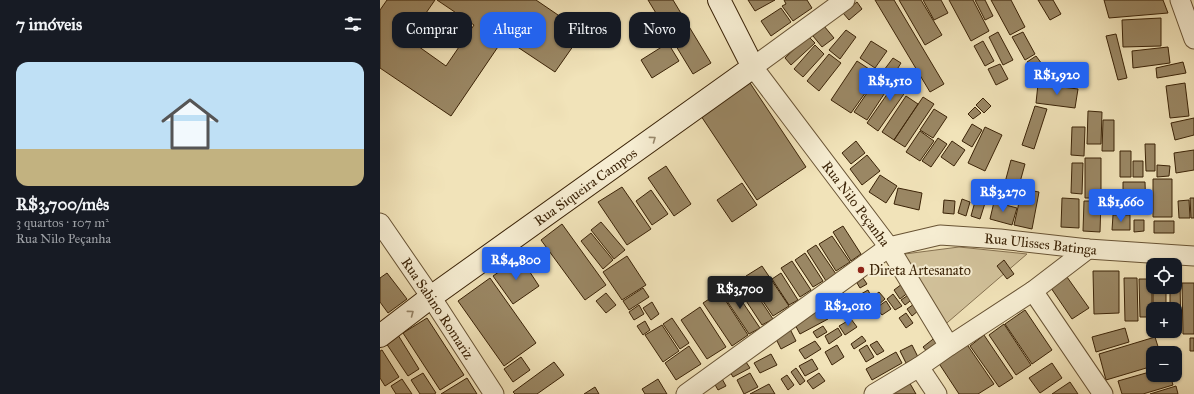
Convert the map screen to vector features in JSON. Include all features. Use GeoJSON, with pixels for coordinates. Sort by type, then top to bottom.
{"type":"FeatureCollection","features":[{"type":"Feature","properties":{"kind":"main road"},"geometry":{"type":"LineString","coordinates":[[719,0],[753,67]]}},
{"type":"Feature","properties":{"kind":"main road","name":"Rua Siqueira Campos"},"geometry":{"type":"LineString","coordinates":[[380,336],[431,297],[753,67]]}},
{"type":"Feature","properties":{"kind":"street"},"geometry":{"type":"LineString","coordinates":[[753,67],[845,0]]}},
{"type":"Feature","properties":{"kind":"street"},"geometry":{"type":"LineString","coordinates":[[1180,0],[1194,39]]}},
{"type":"Feature","properties":{"kind":"street","name":"Rua Nilo Peçanha"},"geometry":{"type":"LineString","coordinates":[[753,67],[889,248],[949,346]]}},
{"type":"Feature","properties":{"kind":"street","name":"Rua Sabino Romariz"},"geometry":{"type":"LineString","coordinates":[[380,223],[431,297],[494,394]]}},
{"type":"Feature","properties":{"kind":"street","name":"Rua Ulisses Batinga"},"geometry":{"type":"LineString","coordinates":[[889,248],[940,235],[1000,239],[1088,249],[1194,256]]}},
{"type":"Feature","properties":{"kind":"street"},"geometry":{"type":"LineString","coordinates":[[686,394],[889,248]]}},
{"type":"Feature","properties":{"kind":"street"},"geometry":{"type":"LineString","coordinates":[[874,394],[920,367],[949,346],[1033,291],[1088,249]]}},
{"type":"Feature","properties":{"kind":"street"},"geometry":{"type":"LineString","coordinates":[[1033,291],[1103,394]]}},
{"type":"Feature","properties":{"kind":"street"},"geometry":{"type":"LineString","coordinates":[[920,367],[938,394]]}},
{"type":"Feature","properties":{"kind":"shaded area"},"geometry":{"type":"Polygon","coordinates":[[[959,247],[1027,254],[941,328],[897,255],[959,247]]]}},
{"type":"Feature","properties":{"kind":"building"},"geometry":{"type":"Polygon","coordinates":[[[387,0],[435,0],[427,12],[392,12],[392,48],[421,48],[446,66],[458,48],[472,48],[472,28],[474,25],[472,24],[472,12],[455,12],[437,0],[536,0],[554,12],[554,48],[572,48],[555,72],[519,48],[546,48],[546,12],[480,12],[480,48],[497,48],[451,116],[380,68],[380,10],[387,0]]]}},
{"type":"Feature","properties":{"kind":"building"},"geometry":{"type":"Polygon","coordinates":[[[648,0],[673,0],[680,12],[655,12],[648,0]]]}},
{"type":"Feature","properties":{"kind":"building"},"geometry":{"type":"Polygon","coordinates":[[[748,0],[775,0],[755,11],[748,0]]]}},
{"type":"Feature","properties":{"kind":"building"},"geometry":{"type":"Polygon","coordinates":[[[784,0],[807,0],[812,8],[793,21],[782,6],[786,4],[784,0]]]}},
{"type":"Feature","properties":{"kind":"building"},"geometry":{"type":"Polygon","coordinates":[[[875,0],[894,0],[944,84],[930,92],[875,0]]]}},
{"type":"Feature","properties":{"kind":"building"},"geometry":{"type":"Polygon","coordinates":[[[899,0],[921,0],[942,35],[925,45],[899,0]]]}},
{"type":"Feature","properties":{"kind":"building"},"geometry":{"type":"Polygon","coordinates":[[[923,0],[941,0],[948,13],[934,20],[923,0]]]}},
{"type":"Feature","properties":{"kind":"building"},"geometry":{"type":"Polygon","coordinates":[[[949,0],[973,0],[989,31],[971,41],[949,0]]]}},
{"type":"Feature","properties":{"kind":"building"},"geometry":{"type":"Polygon","coordinates":[[[975,0],[985,0],[993,16],[985,20],[975,0]]]}},
{"type":"Feature","properties":{"kind":"building"},"geometry":{"type":"Polygon","coordinates":[[[991,0],[1011,0],[1025,27],[1010,35],[991,0]]]}},
{"type":"Feature","properties":{"kind":"building"},"geometry":{"type":"Polygon","coordinates":[[[1038,0],[1053,0],[1061,14],[1050,20],[1038,0]]]}},
{"type":"Feature","properties":{"kind":"building"},"geometry":{"type":"Polygon","coordinates":[[[1104,0],[1163,0],[1168,13],[1109,18],[1104,0]]]}},
{"type":"Feature","properties":{"kind":"building"},"geometry":{"type":"Polygon","coordinates":[[[857,2],[862,9],[849,20],[843,13],[857,2]]]}},
{"type":"Feature","properties":{"kind":"building"},"geometry":{"type":"Polygon","coordinates":[[[781,8],[791,22],[771,36],[761,21],[781,8]]]}},
{"type":"Feature","properties":{"kind":"building"},"geometry":{"type":"Polygon","coordinates":[[[1161,18],[1161,46],[1123,47],[1122,20],[1161,18]]]}},
{"type":"Feature","properties":{"kind":"building"},"geometry":{"type":"Polygon","coordinates":[[[824,26],[834,38],[822,47],[813,36],[824,26]]]}},
{"type":"Feature","properties":{"kind":"building"},"geometry":{"type":"Polygon","coordinates":[[[690,28],[711,63],[693,74],[677,48],[690,48],[690,28]]]}},
{"type":"Feature","properties":{"kind":"building"},"geometry":{"type":"Polygon","coordinates":[[[846,30],[856,37],[840,59],[829,50],[846,30]]]}},
{"type":"Feature","properties":{"kind":"building"},"geometry":{"type":"Polygon","coordinates":[[[998,32],[1013,60],[1003,65],[989,37],[998,32]]]}},
{"type":"Feature","properties":{"kind":"building"},"geometry":{"type":"Polygon","coordinates":[[[1023,32],[1035,54],[1025,60],[1012,37],[1023,32]]]}},
{"type":"Feature","properties":{"kind":"building"},"geometry":{"type":"Polygon","coordinates":[[[1116,34],[1127,78],[1118,80],[1106,36],[1116,34]]]}},
{"type":"Feature","properties":{"kind":"building"},"geometry":{"type":"Polygon","coordinates":[[[808,36],[815,43],[791,65],[785,58],[808,36]]]}},
{"type":"Feature","properties":{"kind":"building"},"geometry":{"type":"Polygon","coordinates":[[[871,41],[887,51],[875,68],[860,58],[871,41]]]}},
{"type":"Feature","properties":{"kind":"building"},"geometry":{"type":"Polygon","coordinates":[[[983,41],[994,61],[985,66],[974,46],[983,41]]]}},
{"type":"Feature","properties":{"kind":"building"},"geometry":{"type":"Polygon","coordinates":[[[815,45],[824,54],[803,77],[794,69],[815,45]]]}},
{"type":"Feature","properties":{"kind":"building"},"geometry":{"type":"Polygon","coordinates":[[[1168,47],[1170,63],[1133,68],[1132,51],[1168,47]]]}},
{"type":"Feature","properties":{"kind":"building"},"geometry":{"type":"Polygon","coordinates":[[[660,48],[671,48],[679,61],[652,78],[641,60],[660,48]]]}},
{"type":"Feature","properties":{"kind":"building"},"geometry":{"type":"Polygon","coordinates":[[[829,54],[841,63],[819,91],[807,81],[829,54]]]}},
{"type":"Feature","properties":{"kind":"building"},"geometry":{"type":"Polygon","coordinates":[[[1036,56],[1042,64],[1032,71],[1027,62],[1036,56]]]}},
{"type":"Feature","properties":{"kind":"building"},"geometry":{"type":"Polygon","coordinates":[[[893,58],[901,63],[893,76],[884,70],[893,58]]]}},
{"type":"Feature","properties":{"kind":"building"},"geometry":{"type":"Polygon","coordinates":[[[857,61],[878,75],[851,113],[831,100],[857,61]]]}},
{"type":"Feature","properties":{"kind":"building"},"geometry":{"type":"Polygon","coordinates":[[[1183,62],[1186,73],[1157,78],[1156,68],[1183,62]]]}},
{"type":"Feature","properties":{"kind":"building"},"geometry":{"type":"Polygon","coordinates":[[[1000,64],[1008,79],[996,85],[988,69],[1000,64]]]}},
{"type":"Feature","properties":{"kind":"building"},"geometry":{"type":"Polygon","coordinates":[[[882,71],[894,79],[867,120],[854,112],[882,71]]]}},
{"type":"Feature","properties":{"kind":"building"},"geometry":{"type":"Polygon","coordinates":[[[902,73],[913,81],[878,131],[867,123],[902,73]]]}},
{"type":"Feature","properties":{"kind":"building"},"geometry":{"type":"Polygon","coordinates":[[[750,83],[806,167],[757,200],[701,116],[750,83]]]}},
{"type":"Feature","properties":{"kind":"building"},"geometry":{"type":"Polygon","coordinates":[[[1185,83],[1189,116],[1170,118],[1166,86],[1185,83]]]}},
{"type":"Feature","properties":{"kind":"building"},"geometry":{"type":"Polygon","coordinates":[[[1038,84],[1078,89],[1075,108],[1036,103],[1038,84]]]}},
{"type":"Feature","properties":{"kind":"building"},"geometry":{"type":"Polygon","coordinates":[[[906,96],[918,104],[894,140],[882,132],[906,96]]]}},
{"type":"Feature","properties":{"kind":"building"},"geometry":{"type":"Polygon","coordinates":[[[923,97],[934,104],[905,147],[894,140],[923,97]]]}},
{"type":"Feature","properties":{"kind":"building"},"geometry":{"type":"Polygon","coordinates":[[[983,98],[991,106],[984,113],[976,105],[983,98]]]}},
{"type":"Feature","properties":{"kind":"building"},"geometry":{"type":"Polygon","coordinates":[[[1035,106],[1047,109],[1034,149],[1022,145],[1035,106]]]}},
{"type":"Feature","properties":{"kind":"building"},"geometry":{"type":"Polygon","coordinates":[[[975,107],[981,113],[973,119],[968,114],[975,107]]]}},
{"type":"Feature","properties":{"kind":"building"},"geometry":{"type":"Polygon","coordinates":[[[934,109],[947,117],[933,138],[920,130],[934,109]]]}},
{"type":"Feature","properties":{"kind":"building"},"geometry":{"type":"Polygon","coordinates":[[[1088,111],[1102,112],[1101,144],[1087,144],[1088,111]]]}},
{"type":"Feature","properties":{"kind":"building"},"geometry":{"type":"Polygon","coordinates":[[[1194,118],[1194,135],[1175,140],[1171,123],[1194,118]]]}},
{"type":"Feature","properties":{"kind":"building"},"geometry":{"type":"Polygon","coordinates":[[[1103,120],[1114,120],[1114,151],[1102,151],[1103,120]]]}},
{"type":"Feature","properties":{"kind":"building"},"geometry":{"type":"Polygon","coordinates":[[[972,124],[982,130],[972,147],[962,141],[972,124]]]}},
{"type":"Feature","properties":{"kind":"building"},"geometry":{"type":"Polygon","coordinates":[[[985,127],[1002,135],[985,171],[968,163],[985,127]]]}},
{"type":"Feature","properties":{"kind":"building"},"geometry":{"type":"Polygon","coordinates":[[[1072,127],[1085,127],[1084,156],[1071,155],[1072,127]]]}},
{"type":"Feature","properties":{"kind":"building"},"geometry":{"type":"Polygon","coordinates":[[[920,131],[934,141],[920,161],[906,152],[920,131]]]}},
{"type":"Feature","properties":{"kind":"building"},"geometry":{"type":"Polygon","coordinates":[[[938,138],[947,144],[931,167],[922,161],[938,138]]]}},
{"type":"Feature","properties":{"kind":"building"},"geometry":{"type":"Polygon","coordinates":[[[856,141],[865,153],[851,164],[842,153],[856,141]]]}},
{"type":"Feature","properties":{"kind":"building"},"geometry":{"type":"Polygon","coordinates":[[[952,141],[965,150],[954,166],[941,157],[952,141]]]}},
{"type":"Feature","properties":{"kind":"building"},"geometry":{"type":"Polygon","coordinates":[[[1145,144],[1155,144],[1155,171],[1146,171],[1145,144]]]}},
{"type":"Feature","properties":{"kind":"building"},"geometry":{"type":"Polygon","coordinates":[[[1194,150],[1194,170],[1176,173],[1174,153],[1194,150]]]}},
{"type":"Feature","properties":{"kind":"building"},"geometry":{"type":"Polygon","coordinates":[[[1120,151],[1131,151],[1131,177],[1120,177],[1120,151]]]}},
{"type":"Feature","properties":{"kind":"building"},"geometry":{"type":"Polygon","coordinates":[[[867,155],[880,171],[862,185],[850,169],[867,155]]]}},
{"type":"Feature","properties":{"kind":"building"},"geometry":{"type":"Polygon","coordinates":[[[1085,158],[1101,158],[1101,198],[1085,198],[1085,158]]]}},
{"type":"Feature","properties":{"kind":"building"},"geometry":{"type":"Polygon","coordinates":[[[1011,160],[1025,164],[1014,204],[1000,201],[1011,160]]]}},
{"type":"Feature","properties":{"kind":"building"},"geometry":{"type":"Polygon","coordinates":[[[1133,161],[1143,161],[1143,177],[1133,177],[1133,161]]]}},
{"type":"Feature","properties":{"kind":"building"},"geometry":{"type":"Polygon","coordinates":[[[1072,163],[1083,163],[1082,194],[1071,193],[1072,163]]]}},
{"type":"Feature","properties":{"kind":"building"},"geometry":{"type":"Polygon","coordinates":[[[1157,165],[1170,166],[1169,176],[1157,177],[1157,165]]]}},
{"type":"Feature","properties":{"kind":"building"},"geometry":{"type":"Polygon","coordinates":[[[666,166],[691,204],[674,216],[648,178],[666,166]]]}},
{"type":"Feature","properties":{"kind":"building"},"geometry":{"type":"Polygon","coordinates":[[[880,175],[897,186],[886,203],[869,192],[880,175]]]}},
{"type":"Feature","properties":{"kind":"building"},"geometry":{"type":"Polygon","coordinates":[[[1153,179],[1172,179],[1172,217],[1153,217],[1153,179]]]}},
{"type":"Feature","properties":{"kind":"building"},"geometry":{"type":"Polygon","coordinates":[[[1123,182],[1145,182],[1146,214],[1123,214],[1123,182]]]}},
{"type":"Feature","properties":{"kind":"building"},"geometry":{"type":"Polygon","coordinates":[[[742,183],[757,205],[732,222],[717,200],[742,183]]]}},
{"type":"Feature","properties":{"kind":"building"},"geometry":{"type":"Polygon","coordinates":[[[622,187],[651,229],[627,245],[598,202],[622,187]]]}},
{"type":"Feature","properties":{"kind":"building"},"geometry":{"type":"Polygon","coordinates":[[[898,188],[922,193],[919,210],[894,204],[898,188]]]}},
{"type":"Feature","properties":{"kind":"building"},"geometry":{"type":"Polygon","coordinates":[[[1022,189],[1039,192],[1032,229],[1014,225],[1022,189]]]}},
{"type":"Feature","properties":{"kind":"building"},"geometry":{"type":"Polygon","coordinates":[[[651,190],[668,214],[652,225],[636,201],[651,190]]]}},
{"type":"Feature","properties":{"kind":"building"},"geometry":{"type":"Polygon","coordinates":[[[976,198],[986,200],[980,219],[971,216],[976,198]]]}},
{"type":"Feature","properties":{"kind":"building"},"geometry":{"type":"Polygon","coordinates":[[[1062,198],[1079,199],[1079,228],[1061,227],[1062,198]]]}},
{"type":"Feature","properties":{"kind":"building"},"geometry":{"type":"Polygon","coordinates":[[[1190,198],[1194,198],[1194,218],[1191,218],[1190,198]]]}},
{"type":"Feature","properties":{"kind":"building"},"geometry":{"type":"Polygon","coordinates":[[[962,199],[970,202],[966,216],[958,213],[962,199]]]}},
{"type":"Feature","properties":{"kind":"building"},"geometry":{"type":"Polygon","coordinates":[[[944,200],[955,201],[954,214],[943,213],[944,200]]]}},
{"type":"Feature","properties":{"kind":"building"},"geometry":{"type":"Polygon","coordinates":[[[1189,200],[1190,218],[1179,218],[1178,201],[1189,200]]]}},
{"type":"Feature","properties":{"kind":"building"},"geometry":{"type":"Polygon","coordinates":[[[1084,201],[1101,201],[1100,232],[1083,231],[1084,201]]]}},
{"type":"Feature","properties":{"kind":"building"},"geometry":{"type":"Polygon","coordinates":[[[994,202],[1017,208],[1012,225],[990,219],[994,202]]]}},
{"type":"Feature","properties":{"kind":"building"},"geometry":{"type":"Polygon","coordinates":[[[1113,215],[1130,215],[1130,230],[1112,230],[1113,215]]]}},
{"type":"Feature","properties":{"kind":"building"},"geometry":{"type":"Polygon","coordinates":[[[1134,220],[1144,220],[1144,231],[1134,232],[1134,220]]]}},
{"type":"Feature","properties":{"kind":"building"},"geometry":{"type":"Polygon","coordinates":[[[1154,221],[1174,221],[1174,233],[1154,233],[1154,221]]]}},
{"type":"Feature","properties":{"kind":"building"},"geometry":{"type":"Polygon","coordinates":[[[601,222],[625,250],[614,259],[591,230],[601,222]]]}},
{"type":"Feature","properties":{"kind":"building"},"geometry":{"type":"Polygon","coordinates":[[[562,224],[606,285],[585,300],[541,240],[562,224]]]}},
{"type":"Feature","properties":{"kind":"building"},"geometry":{"type":"Polygon","coordinates":[[[843,226],[861,254],[851,261],[833,232],[843,226]]]}},
{"type":"Feature","properties":{"kind":"building"},"geometry":{"type":"Polygon","coordinates":[[[591,233],[613,260],[603,269],[581,241],[591,233]]]}},
{"type":"Feature","properties":{"kind":"building"},"geometry":{"type":"Polygon","coordinates":[[[832,236],[850,262],[836,271],[819,244],[832,236]]]}},
{"type":"Feature","properties":{"kind":"building"},"geometry":{"type":"Polygon","coordinates":[[[816,245],[836,274],[826,281],[807,251],[816,245]]]}},
{"type":"Feature","properties":{"kind":"building"},"geometry":{"type":"Polygon","coordinates":[[[805,253],[823,281],[813,287],[795,260],[805,253]]]}},
{"type":"Feature","properties":{"kind":"building"},"geometry":{"type":"Polygon","coordinates":[[[627,256],[646,285],[622,300],[603,272],[627,256]]]}},
{"type":"Feature","properties":{"kind":"building"},"geometry":{"type":"Polygon","coordinates":[[[520,257],[539,286],[513,304],[493,276],[520,257]]]}},
{"type":"Feature","properties":{"kind":"building"},"geometry":{"type":"Polygon","coordinates":[[[1004,260],[1014,274],[1007,279],[997,266],[1004,260]]]}},
{"type":"Feature","properties":{"kind":"building"},"geometry":{"type":"Polygon","coordinates":[[[792,261],[811,290],[800,297],[781,268],[792,261]]]}},
{"type":"Feature","properties":{"kind":"building"},"geometry":{"type":"Polygon","coordinates":[[[762,266],[789,306],[773,316],[746,276],[762,266]]]}},
{"type":"Feature","properties":{"kind":"building"},"geometry":{"type":"Polygon","coordinates":[[[1093,271],[1119,271],[1119,313],[1094,314],[1093,271]]]}},
{"type":"Feature","properties":{"kind":"building"},"geometry":{"type":"Polygon","coordinates":[[[387,273],[407,299],[388,313],[380,302],[380,278],[387,273]]]}},
{"type":"Feature","properties":{"kind":"building"},"geometry":{"type":"Polygon","coordinates":[[[781,273],[798,300],[789,305],[772,279],[781,273]]]}},
{"type":"Feature","properties":{"kind":"building"},"geometry":{"type":"Polygon","coordinates":[[[745,277],[773,319],[762,325],[735,284],[745,277]]]}},
{"type":"Feature","properties":{"kind":"building"},"geometry":{"type":"Polygon","coordinates":[[[1067,277],[1089,308],[1072,319],[1051,288],[1067,277]]]}},
{"type":"Feature","properties":{"kind":"building"},"geometry":{"type":"Polygon","coordinates":[[[490,278],[536,343],[504,366],[458,301],[490,278]]]}},
{"type":"Feature","properties":{"kind":"building"},"geometry":{"type":"Polygon","coordinates":[[[863,278],[867,284],[860,288],[857,283],[863,278]]]}},
{"type":"Feature","properties":{"kind":"building"},"geometry":{"type":"Polygon","coordinates":[[[1124,278],[1137,278],[1138,321],[1125,321],[1124,278]]]}},
{"type":"Feature","properties":{"kind":"building"},"geometry":{"type":"Polygon","coordinates":[[[1139,279],[1146,279],[1146,294],[1152,294],[1152,302],[1146,302],[1146,317],[1140,317],[1139,279]]]}},
{"type":"Feature","properties":{"kind":"building"},"geometry":{"type":"Polygon","coordinates":[[[1182,283],[1194,283],[1194,334],[1183,334],[1182,283]]]}},
{"type":"Feature","properties":{"kind":"building"},"geometry":{"type":"Polygon","coordinates":[[[902,284],[909,292],[900,299],[894,290],[902,284]]]}},
{"type":"Feature","properties":{"kind":"building"},"geometry":{"type":"Polygon","coordinates":[[[731,285],[760,328],[749,334],[721,292],[731,285]]]}},
{"type":"Feature","properties":{"kind":"building"},"geometry":{"type":"Polygon","coordinates":[[[643,288],[649,297],[629,310],[623,301],[643,288]]]}},
{"type":"Feature","properties":{"kind":"building"},"geometry":{"type":"Polygon","coordinates":[[[868,290],[871,296],[864,300],[861,294],[868,290]]]}},
{"type":"Feature","properties":{"kind":"building"},"geometry":{"type":"Polygon","coordinates":[[[720,292],[748,335],[732,346],[703,303],[720,292]]]}},
{"type":"Feature","properties":{"kind":"building"},"geometry":{"type":"Polygon","coordinates":[[[843,292],[851,306],[830,317],[822,303],[843,292]]]}},
{"type":"Feature","properties":{"kind":"building"},"geometry":{"type":"Polygon","coordinates":[[[879,292],[885,299],[877,306],[871,298],[879,292]]]}},
{"type":"Feature","properties":{"kind":"building"},"geometry":{"type":"Polygon","coordinates":[[[606,293],[616,305],[606,313],[596,301],[606,293]]]}},
{"type":"Feature","properties":{"kind":"building"},"geometry":{"type":"Polygon","coordinates":[[[911,293],[914,298],[905,305],[901,300],[911,293]]]}},
{"type":"Feature","properties":{"kind":"building"},"geometry":{"type":"Polygon","coordinates":[[[893,294],[902,306],[895,310],[887,299],[893,294]]]}},
{"type":"Feature","properties":{"kind":"building"},"geometry":{"type":"Polygon","coordinates":[[[1153,294],[1166,294],[1166,302],[1153,302],[1153,294]]]}},
{"type":"Feature","properties":{"kind":"building"},"geometry":{"type":"Polygon","coordinates":[[[1170,294],[1180,294],[1180,302],[1170,302],[1170,294]]]}},
{"type":"Feature","properties":{"kind":"building"},"geometry":{"type":"Polygon","coordinates":[[[869,299],[875,309],[864,317],[857,307],[869,299]]]}},
{"type":"Feature","properties":{"kind":"building"},"geometry":{"type":"Polygon","coordinates":[[[886,301],[891,309],[882,315],[876,308],[886,301]]]}},
{"type":"Feature","properties":{"kind":"building"},"geometry":{"type":"Polygon","coordinates":[[[652,302],[659,314],[651,320],[643,308],[652,302]]]}},
{"type":"Feature","properties":{"kind":"building"},"geometry":{"type":"Polygon","coordinates":[[[914,304],[919,310],[912,316],[907,309],[914,304]]]}},
{"type":"Feature","properties":{"kind":"building"},"geometry":{"type":"Polygon","coordinates":[[[639,305],[644,314],[634,320],[629,312],[639,305]]]}},
{"type":"Feature","properties":{"kind":"building"},"geometry":{"type":"Polygon","coordinates":[[[821,306],[828,319],[800,334],[793,321],[821,306]]]}},
{"type":"Feature","properties":{"kind":"building"},"geometry":{"type":"Polygon","coordinates":[[[700,307],[726,347],[707,359],[681,320],[700,307]]]}},
{"type":"Feature","properties":{"kind":"building"},"geometry":{"type":"Polygon","coordinates":[[[1025,310],[1052,350],[1032,364],[1005,324],[1025,310]]]}},
{"type":"Feature","properties":{"kind":"building"},"geometry":{"type":"Polygon","coordinates":[[[906,313],[913,323],[906,328],[899,318],[906,313]]]}},
{"type":"Feature","properties":{"kind":"building"},"geometry":{"type":"Polygon","coordinates":[[[427,318],[464,375],[440,390],[403,333],[427,318]]]}},
{"type":"Feature","properties":{"kind":"building"},"geometry":{"type":"Polygon","coordinates":[[[672,318],[689,343],[680,349],[663,324],[672,318]]]}},
{"type":"Feature","properties":{"kind":"building"},"geometry":{"type":"Polygon","coordinates":[[[851,319],[857,327],[845,335],[839,326],[851,319]]]}},
{"type":"Feature","properties":{"kind":"building"},"geometry":{"type":"Polygon","coordinates":[[[645,321],[650,330],[643,335],[637,326],[645,321]]]}},
{"type":"Feature","properties":{"kind":"building"},"geometry":{"type":"Polygon","coordinates":[[[1004,324],[1031,365],[1016,375],[989,335],[1004,324]]]}},
{"type":"Feature","properties":{"kind":"building"},"geometry":{"type":"Polygon","coordinates":[[[662,325],[679,351],[663,362],[645,335],[662,325]]]}},
{"type":"Feature","properties":{"kind":"building"},"geometry":{"type":"Polygon","coordinates":[[[823,326],[827,332],[817,338],[813,332],[823,326]]]}},
{"type":"Feature","properties":{"kind":"building"},"geometry":{"type":"Polygon","coordinates":[[[838,328],[842,335],[829,344],[825,336],[838,328]]]}},
{"type":"Feature","properties":{"kind":"building"},"geometry":{"type":"Polygon","coordinates":[[[1125,328],[1129,342],[1096,352],[1092,337],[1125,328]]]}},
{"type":"Feature","properties":{"kind":"building"},"geometry":{"type":"Polygon","coordinates":[[[790,329],[796,341],[781,349],[775,337],[790,329]]]}},
{"type":"Feature","properties":{"kind":"building"},"geometry":{"type":"Polygon","coordinates":[[[398,335],[419,369],[408,376],[386,343],[398,335]]]}},
{"type":"Feature","properties":{"kind":"building"},"geometry":{"type":"Polygon","coordinates":[[[984,335],[1013,378],[999,387],[970,346],[984,335]]]}},
{"type":"Feature","properties":{"kind":"building"},"geometry":{"type":"Polygon","coordinates":[[[862,336],[866,341],[854,349],[851,344],[862,336]]]}},
{"type":"Feature","properties":{"kind":"building"},"geometry":{"type":"Polygon","coordinates":[[[937,336],[943,344],[929,354],[923,347],[937,336]]]}},
{"type":"Feature","properties":{"kind":"building"},"geometry":{"type":"Polygon","coordinates":[[[1152,338],[1155,338],[1158,346],[1146,346],[1146,368],[1106,380],[1099,354],[1152,338]]]}},
{"type":"Feature","properties":{"kind":"building"},"geometry":{"type":"Polygon","coordinates":[[[1190,338],[1194,338],[1194,351],[1190,351],[1190,338]]]}},
{"type":"Feature","properties":{"kind":"building"},"geometry":{"type":"Polygon","coordinates":[[[815,341],[821,349],[805,359],[799,350],[815,341]]]}},
{"type":"Feature","properties":{"kind":"building"},"geometry":{"type":"Polygon","coordinates":[[[877,341],[884,351],[877,355],[870,345],[877,341]]]}},
{"type":"Feature","properties":{"kind":"building"},"geometry":{"type":"Polygon","coordinates":[[[966,343],[994,384],[978,394],[959,394],[938,362],[966,343]]]}},
{"type":"Feature","properties":{"kind":"building"},"geometry":{"type":"Polygon","coordinates":[[[837,345],[844,357],[832,365],[825,352],[837,345]]]}},
{"type":"Feature","properties":{"kind":"building"},"geometry":{"type":"Polygon","coordinates":[[[867,345],[874,357],[866,362],[859,350],[867,345]]]}},
{"type":"Feature","properties":{"kind":"building"},"geometry":{"type":"Polygon","coordinates":[[[912,345],[918,357],[906,363],[900,351],[912,345]]]}},
{"type":"Feature","properties":{"kind":"building"},"geometry":{"type":"Polygon","coordinates":[[[689,346],[701,364],[676,380],[665,363],[689,346]]]}},
{"type":"Feature","properties":{"kind":"building"},"geometry":{"type":"Polygon","coordinates":[[[382,350],[399,377],[385,386],[380,378],[380,351],[382,350]]]}},
{"type":"Feature","properties":{"kind":"building"},"geometry":{"type":"Polygon","coordinates":[[[896,352],[902,363],[872,380],[866,369],[896,352]]]}},
{"type":"Feature","properties":{"kind":"building"},"geometry":{"type":"Polygon","coordinates":[[[771,354],[777,365],[760,373],[754,363],[771,354]]]}},
{"type":"Feature","properties":{"kind":"building"},"geometry":{"type":"Polygon","coordinates":[[[521,357],[530,370],[513,382],[504,369],[521,357]]]}},
{"type":"Feature","properties":{"kind":"building"},"geometry":{"type":"Polygon","coordinates":[[[812,359],[818,369],[805,376],[799,366],[812,359]]]}},
{"type":"Feature","properties":{"kind":"building"},"geometry":{"type":"Polygon","coordinates":[[[554,362],[564,375],[537,394],[515,394],[513,392],[554,362]]]}},
{"type":"Feature","properties":{"kind":"building"},"geometry":{"type":"Polygon","coordinates":[[[746,362],[750,368],[733,377],[729,370],[746,362]]]}},
{"type":"Feature","properties":{"kind":"building"},"geometry":{"type":"Polygon","coordinates":[[[1052,363],[1062,378],[1040,393],[1029,378],[1052,363]]]}},
{"type":"Feature","properties":{"kind":"building"},"geometry":{"type":"Polygon","coordinates":[[[796,368],[805,381],[800,385],[791,372],[796,368]]]}},
{"type":"Feature","properties":{"kind":"building"},"geometry":{"type":"Polygon","coordinates":[[[423,373],[436,393],[420,394],[411,380],[423,373]]]}},
{"type":"Feature","properties":{"kind":"building"},"geometry":{"type":"Polygon","coordinates":[[[750,373],[758,387],[744,394],[737,380],[750,373]]]}},
{"type":"Feature","properties":{"kind":"building"},"geometry":{"type":"Polygon","coordinates":[[[819,373],[825,381],[813,389],[807,381],[819,373]]]}},
{"type":"Feature","properties":{"kind":"building"},"geometry":{"type":"Polygon","coordinates":[[[1146,373],[1146,382],[1172,382],[1173,385],[1143,394],[1122,394],[1118,381],[1146,373]]]}},
{"type":"Feature","properties":{"kind":"building"},"geometry":{"type":"Polygon","coordinates":[[[787,375],[794,385],[788,390],[781,379],[787,375]]]}},
{"type":"Feature","properties":{"kind":"building"},"geometry":{"type":"Polygon","coordinates":[[[721,377],[726,386],[718,390],[713,381],[721,377]]]}},
{"type":"Feature","properties":{"kind":"building"},"geometry":{"type":"Polygon","coordinates":[[[467,378],[477,394],[441,394],[467,378]]]}},
{"type":"Feature","properties":{"kind":"building"},"geometry":{"type":"Polygon","coordinates":[[[402,379],[412,394],[396,394],[391,386],[402,379]]]}},
{"type":"Feature","properties":{"kind":"building"},"geometry":{"type":"Polygon","coordinates":[[[658,379],[667,394],[645,394],[642,389],[658,379]]]}},
{"type":"Feature","properties":{"kind":"building"},"geometry":{"type":"Polygon","coordinates":[[[908,380],[916,394],[884,394],[908,380]]]}},
{"type":"Feature","properties":{"kind":"building"},"geometry":{"type":"Polygon","coordinates":[[[1070,382],[1078,394],[1052,394],[1070,382]]]}},
{"type":"Feature","properties":{"kind":"building"},"geometry":{"type":"Polygon","coordinates":[[[769,384],[775,394],[750,394],[769,384]]]}},
{"type":"Feature","properties":{"kind":"building"},"geometry":{"type":"Polygon","coordinates":[[[1176,386],[1178,394],[1150,394],[1176,386]]]}},
{"type":"Feature","properties":{"kind":"building"},"geometry":{"type":"Polygon","coordinates":[[[595,387],[599,394],[584,394],[595,387]]]}},
{"type":"Feature","properties":{"kind":"place","name":"Direta Artesanato"},"geometry":{"type":"Point","coordinates":[861,270]}}]}
